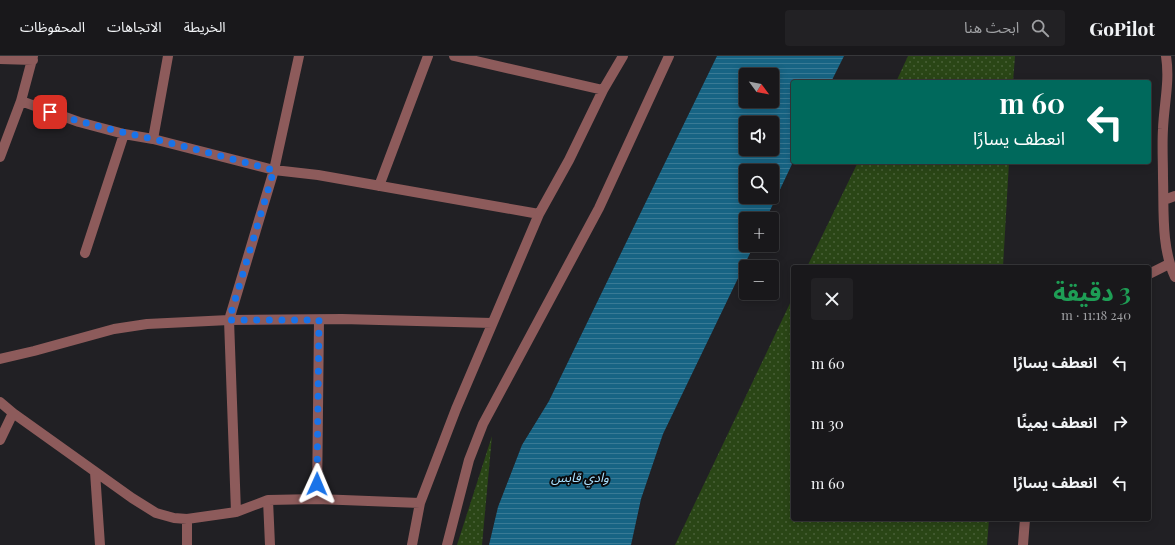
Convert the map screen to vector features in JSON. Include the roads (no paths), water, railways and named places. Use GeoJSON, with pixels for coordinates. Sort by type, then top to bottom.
{"type":"FeatureCollection","features":[{"type":"Feature","properties":{"kind":"street"},"geometry":{"type":"LineString","coordinates":[[153,139],[168,56]]}},
{"type":"Feature","properties":{"kind":"street"},"geometry":{"type":"LineString","coordinates":[[236,512],[229,320],[274,170],[299,56]]}},
{"type":"Feature","properties":{"kind":"street"},"geometry":{"type":"LineString","coordinates":[[379,186],[428,56]]}},
{"type":"Feature","properties":{"kind":"street"},"geometry":{"type":"LineString","coordinates":[[454,56],[489,60],[603,90]]}},
{"type":"Feature","properties":{"kind":"street"},"geometry":{"type":"LineString","coordinates":[[412,545],[420,503],[456,409],[539,214],[569,160],[603,90],[623,56]]}},
{"type":"Feature","properties":{"kind":"street"},"geometry":{"type":"LineString","coordinates":[[447,545],[469,460],[483,424],[599,208],[669,56]]}},
{"type":"Feature","properties":{"kind":"street"},"geometry":{"type":"LineString","coordinates":[[1166,56],[1168,79],[1163,128],[1164,200],[1166,247],[1169,264],[1175,277]]}},
{"type":"Feature","properties":{"kind":"street"},"geometry":{"type":"LineString","coordinates":[[0,59],[33,58],[21,102],[1,152]]}},
{"type":"Feature","properties":{"kind":"street"},"geometry":{"type":"LineString","coordinates":[[21,102],[79,122],[274,170],[318,175],[539,214]]}},
{"type":"Feature","properties":{"kind":"street"},"geometry":{"type":"LineString","coordinates":[[85,253],[124,134]]}},
{"type":"Feature","properties":{"kind":"street"},"geometry":{"type":"LineString","coordinates":[[1164,200],[1175,196]]}},
{"type":"Feature","properties":{"kind":"street"},"geometry":{"type":"LineString","coordinates":[[1151,273],[1169,264]]}},
{"type":"Feature","properties":{"kind":"street"},"geometry":{"type":"LineString","coordinates":[[0,359],[34,352],[114,329],[134,325],[229,320],[492,323]]}},
{"type":"Feature","properties":{"kind":"street"},"geometry":{"type":"LineString","coordinates":[[317,499],[319,320]]}},
{"type":"Feature","properties":{"kind":"street"},"geometry":{"type":"LineString","coordinates":[[0,402],[13,413],[132,498],[156,513],[174,518],[187,519],[236,512],[268,500],[317,499],[420,503]]}},
{"type":"Feature","properties":{"kind":"street"},"geometry":{"type":"LineString","coordinates":[[0,440],[13,413]]}},
{"type":"Feature","properties":{"kind":"street"},"geometry":{"type":"LineString","coordinates":[[95,472],[100,545]]}},
{"type":"Feature","properties":{"kind":"street"},"geometry":{"type":"LineString","coordinates":[[268,500],[270,545]]}},
{"type":"Feature","properties":{"kind":"street"},"geometry":{"type":"LineString","coordinates":[[187,519],[187,545]]}},
{"type":"Feature","properties":{"kind":"street"},"geometry":{"type":"LineString","coordinates":[[1023,545],[1025,521]]}},
{"type":"Feature","properties":{"kind":"water","name":"وادي قابس"},"geometry":{"type":"Polygon","coordinates":[[[717,56],[844,56],[832,80],[791,80],[792,164],[779,192],[779,164],[739,164],[739,204],[773,204],[769,212],[739,212],[739,252],[751,252],[747,260],[739,260],[739,276],[663,434],[641,499],[631,545],[489,545],[498,507],[522,445],[549,401],[717,56]]]}}]}
